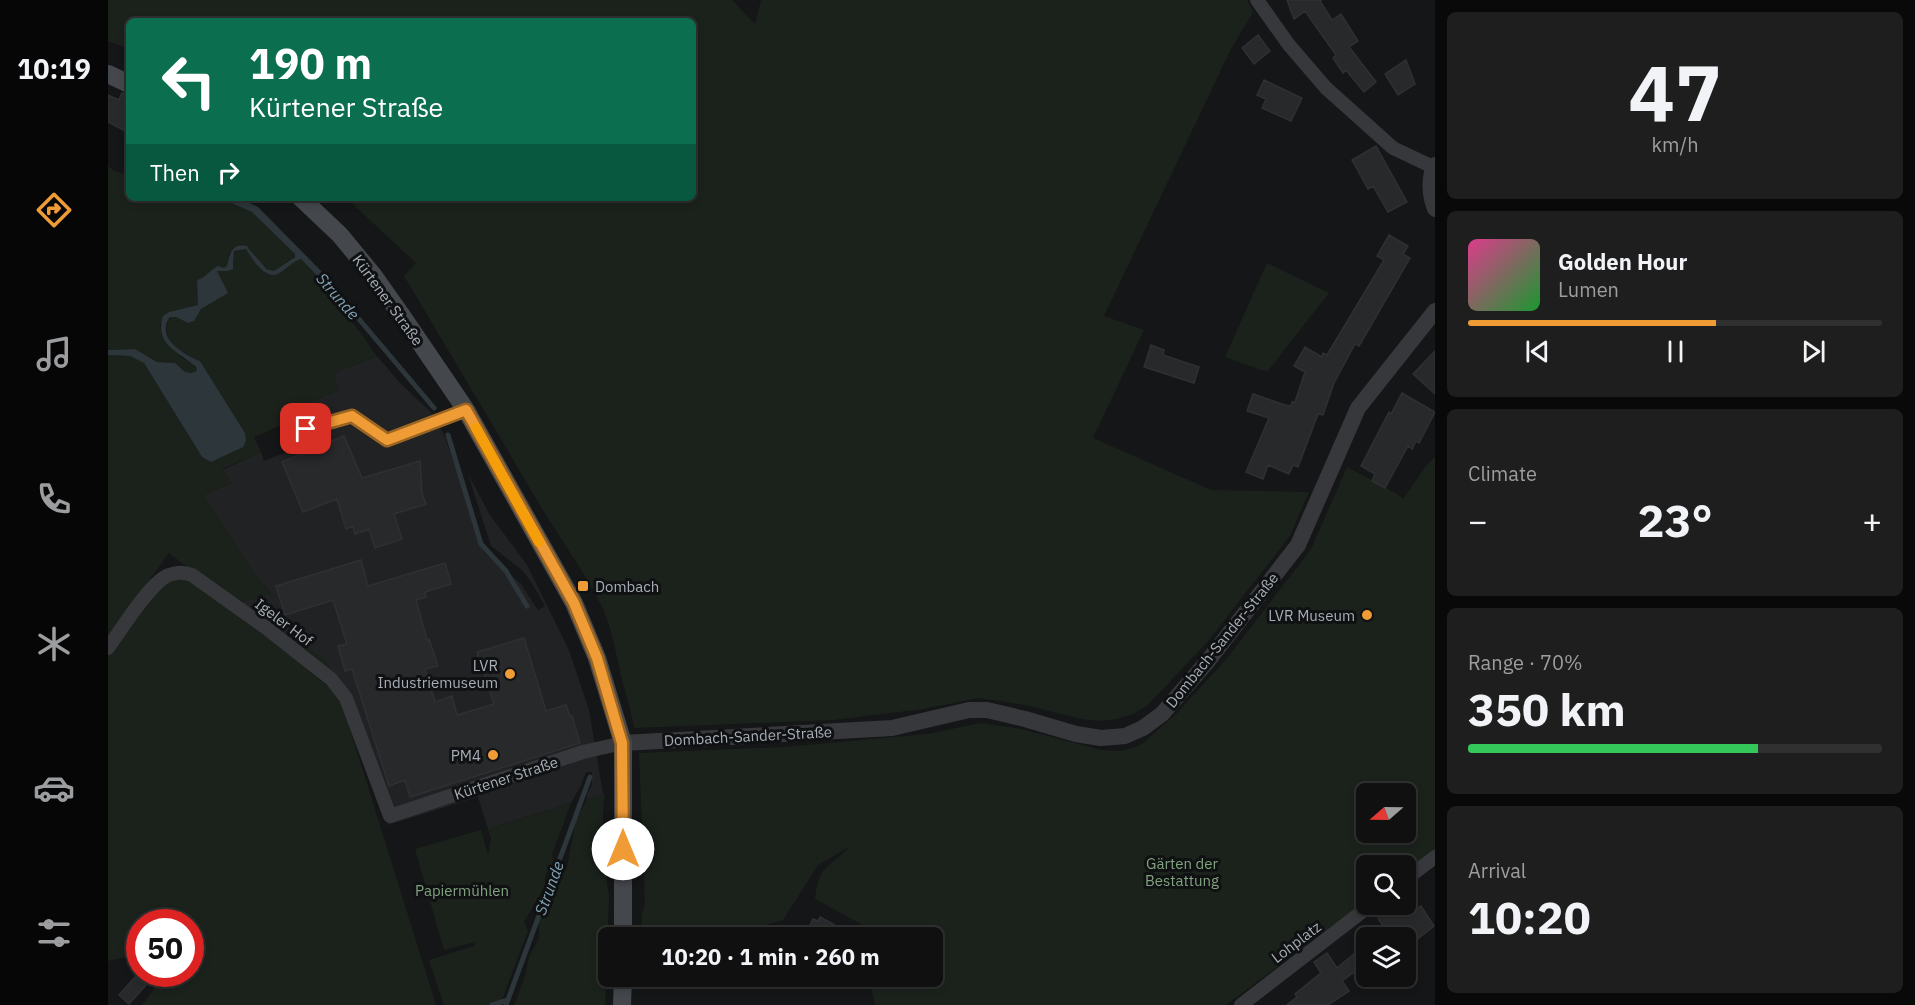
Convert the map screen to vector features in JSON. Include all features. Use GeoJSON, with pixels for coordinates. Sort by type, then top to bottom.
{"type":"FeatureCollection","features":[{"type":"Feature","properties":{"kind":"main road"},"geometry":{"type":"LineString","coordinates":[[108,74],[126,83]]}},
{"type":"Feature","properties":{"kind":"main road","name":"Kürtener Straße"},"geometry":{"type":"LineString","coordinates":[[304,201],[340,235],[373,275],[466,410],[574,603],[597,658],[622,743],[623,927]]}},
{"type":"Feature","properties":{"kind":"main road"},"geometry":{"type":"LineString","coordinates":[[622,1005],[623,987]]}},
{"type":"Feature","properties":{"kind":"street"},"geometry":{"type":"LineString","coordinates":[[1257,0],[1289,45],[1326,88],[1393,148],[1434,166],[1431,198],[1435,209]]}},
{"type":"Feature","properties":{"kind":"street","name":"Dombach-Sander-Straße"},"geometry":{"type":"LineString","coordinates":[[622,743],[892,728],[969,710],[987,710],[1076,735],[1101,738],[1125,736],[1143,728],[1162,714],[1207,662],[1298,545],[1358,408],[1435,311]]}},
{"type":"Feature","properties":{"kind":"street"},"geometry":{"type":"LineString","coordinates":[[306,429],[352,416],[387,440],[466,410]]}},
{"type":"Feature","properties":{"kind":"street","name":"Igeler Hof"},"geometry":{"type":"LineString","coordinates":[[108,648],[154,585],[167,575],[182,572],[192,575],[331,678],[346,698],[390,816]]}},
{"type":"Feature","properties":{"kind":"street","name":"Kürtener Straße"},"geometry":{"type":"LineString","coordinates":[[390,816],[583,752],[622,743]]}},
{"type":"Feature","properties":{"kind":"street"},"geometry":{"type":"LineString","coordinates":[[1416,871],[1435,857]]}},
{"type":"Feature","properties":{"kind":"street","name":"Lohplatz"},"geometry":{"type":"LineString","coordinates":[[1241,1005],[1358,915]]}},
{"type":"Feature","properties":{"kind":"shaded area"},"geometry":{"type":"Polygon","coordinates":[[[227,201],[245,201],[258,207],[332,282],[326,285],[301,259],[276,275],[271,275],[261,269],[246,249],[234,251],[233,269],[217,271],[228,293],[201,309],[194,321],[188,323],[176,317],[170,317],[166,325],[168,338],[179,350],[200,361],[245,433],[246,441],[243,447],[211,462],[202,457],[144,363],[130,356],[108,355],[108,350],[135,349],[157,362],[175,363],[185,372],[197,371],[196,367],[165,341],[161,326],[163,316],[169,312],[198,305],[197,280],[218,266],[224,268],[227,266],[235,247],[247,246],[266,269],[274,271],[295,257],[295,254],[252,212],[227,201]]]}},
{"type":"Feature","properties":{"kind":"shaded area"},"geometry":{"type":"Polygon","coordinates":[[[377,356],[400,383],[434,415],[445,437],[485,553],[521,584],[538,610],[545,606],[531,582],[522,570],[491,546],[468,474],[490,515],[527,565],[569,650],[589,710],[603,794],[587,799],[592,785],[592,772],[586,772],[571,803],[488,829],[478,797],[388,825],[346,693],[236,604],[271,593],[254,574],[203,495],[231,483],[222,470],[261,452],[264,461],[299,447],[290,422],[282,425],[278,415],[339,390],[333,373],[377,356]]]}},
{"type":"Feature","properties":{"kind":"green space"},"geometry":{"type":"Polygon","coordinates":[[[108,0],[732,0],[755,24],[761,0],[1247,0],[1253,12],[1230,51],[1104,316],[1144,330],[1093,438],[1211,490],[1309,492],[1290,536],[1209,640],[1148,705],[1133,714],[1099,721],[1081,719],[1026,705],[979,698],[923,709],[834,720],[634,728],[611,632],[603,609],[587,579],[541,507],[404,276],[416,263],[349,201],[696,201],[696,18],[126,18],[126,48],[108,41],[108,0]]]}},
{"type":"Feature","properties":{"kind":"green space"},"geometry":{"type":"Polygon","coordinates":[[[108,166],[114,171],[126,174],[126,201],[227,201],[252,212],[295,254],[274,271],[266,269],[241,244],[229,254],[227,266],[215,267],[202,279],[198,305],[169,312],[160,325],[176,352],[194,365],[197,371],[185,372],[175,363],[157,362],[135,349],[108,350],[108,166]]]}},
{"type":"Feature","properties":{"kind":"green space"},"geometry":{"type":"Polygon","coordinates":[[[246,249],[267,274],[279,273],[301,259],[326,285],[377,356],[333,373],[339,390],[278,415],[282,425],[254,437],[261,452],[222,469],[231,483],[203,495],[254,574],[271,593],[237,604],[325,659],[340,688],[169,553],[108,637],[108,355],[130,356],[144,363],[202,457],[211,462],[246,441],[245,433],[200,361],[179,351],[168,337],[166,328],[170,317],[176,317],[188,323],[193,321],[201,309],[227,293],[217,271],[228,271],[234,265],[234,251],[246,249]]]}},
{"type":"Feature","properties":{"kind":"green space"},"geometry":{"type":"Polygon","coordinates":[[[1267,263],[1329,293],[1267,372],[1225,357],[1267,263]]]}},
{"type":"Feature","properties":{"kind":"green space","name":"Gärten der Bestattung"},"geometry":{"type":"Polygon","coordinates":[[[1435,457],[1435,851],[1416,865],[1416,855],[1356,855],[1356,908],[1226,1005],[875,1005],[871,987],[943,987],[943,927],[867,927],[815,899],[822,873],[849,847],[818,865],[783,920],[759,927],[641,927],[645,904],[639,753],[785,747],[927,734],[981,723],[1021,729],[1101,750],[1121,751],[1141,745],[1178,712],[1228,657],[1311,549],[1347,467],[1403,499],[1435,457]]]}},
{"type":"Feature","properties":{"kind":"green space"},"geometry":{"type":"Polygon","coordinates":[[[174,576],[195,582],[298,661],[340,697],[436,1005],[142,1005],[155,987],[204,987],[204,909],[126,909],[126,957],[108,961],[108,652],[155,588],[174,576]]]}},
{"type":"Feature","properties":{"kind":"green space"},"geometry":{"type":"Polygon","coordinates":[[[605,793],[604,862],[609,896],[608,927],[598,927],[598,987],[606,987],[605,1005],[514,1005],[525,976],[529,957],[539,938],[539,921],[567,867],[576,820],[587,799],[605,793]]]}},
{"type":"Feature","properties":{"kind":"green space","name":"Papiermühlen"},"geometry":{"type":"Polygon","coordinates":[[[571,803],[552,854],[554,863],[545,875],[545,886],[524,922],[528,931],[500,1005],[444,1005],[429,960],[474,946],[475,942],[444,950],[415,849],[481,830],[488,855],[491,839],[488,829],[571,803]]]}},
{"type":"Feature","properties":{"kind":"building"},"geometry":{"type":"Polygon","coordinates":[[[1287,0],[1322,0],[1320,1],[1332,20],[1341,14],[1358,41],[1349,47],[1376,82],[1364,92],[1346,70],[1343,73],[1333,58],[1336,55],[1305,11],[1294,19],[1287,0]]]}},
{"type":"Feature","properties":{"kind":"building"},"geometry":{"type":"Polygon","coordinates":[[[1258,35],[1270,51],[1254,64],[1242,48],[1258,35]]]}},
{"type":"Feature","properties":{"kind":"building"},"geometry":{"type":"Polygon","coordinates":[[[1406,60],[1415,84],[1398,95],[1385,74],[1406,60]]]}},
{"type":"Feature","properties":{"kind":"building"},"geometry":{"type":"Polygon","coordinates":[[[1264,80],[1302,98],[1291,121],[1262,108],[1266,99],[1257,95],[1264,80]]]}},
{"type":"Feature","properties":{"kind":"building"},"geometry":{"type":"Polygon","coordinates":[[[122,93],[126,94],[126,131],[108,122],[108,95],[119,100],[122,93]]]}},
{"type":"Feature","properties":{"kind":"building"},"geometry":{"type":"Polygon","coordinates":[[[1376,146],[1407,202],[1388,212],[1373,186],[1368,189],[1352,160],[1376,146]]]}},
{"type":"Feature","properties":{"kind":"building"},"geometry":{"type":"Polygon","coordinates":[[[1389,235],[1408,246],[1403,254],[1410,258],[1359,346],[1355,344],[1334,383],[1323,415],[1318,414],[1298,467],[1293,465],[1289,474],[1268,465],[1263,479],[1246,472],[1269,418],[1247,411],[1253,394],[1285,405],[1291,406],[1292,402],[1295,402],[1305,372],[1294,366],[1305,347],[1322,357],[1323,353],[1327,355],[1384,260],[1377,256],[1389,235]]]}},
{"type":"Feature","properties":{"kind":"building"},"geometry":{"type":"Polygon","coordinates":[[[1151,345],[1164,350],[1163,355],[1199,367],[1194,383],[1144,367],[1151,345]]]}},
{"type":"Feature","properties":{"kind":"building"},"geometry":{"type":"Polygon","coordinates":[[[1435,351],[1435,394],[1413,374],[1435,351]]]}},
{"type":"Feature","properties":{"kind":"building"},"geometry":{"type":"Polygon","coordinates":[[[1402,393],[1435,412],[1419,443],[1416,441],[1412,449],[1408,446],[1385,488],[1372,481],[1375,474],[1361,466],[1389,412],[1391,414],[1402,393]]]}},
{"type":"Feature","properties":{"kind":"building"},"geometry":{"type":"Polygon","coordinates":[[[344,436],[362,478],[420,461],[422,493],[426,504],[394,514],[402,539],[375,548],[369,529],[355,534],[353,526],[346,529],[337,499],[303,512],[282,462],[344,436]]]}},
{"type":"Feature","properties":{"kind":"building"},"geometry":{"type":"Polygon","coordinates":[[[361,560],[368,586],[445,563],[451,584],[425,592],[426,597],[416,600],[427,640],[429,639],[438,666],[425,669],[435,702],[452,696],[457,715],[494,704],[477,652],[524,638],[546,711],[566,705],[572,716],[580,743],[410,797],[405,780],[389,786],[352,669],[345,671],[338,646],[347,644],[333,600],[285,615],[276,586],[361,560]]]}},
{"type":"Feature","properties":{"kind":"building"},"geometry":{"type":"Polygon","coordinates":[[[1421,906],[1434,926],[1416,940],[1416,927],[1383,927],[1378,918],[1382,915],[1416,915],[1416,909],[1421,906]]]}},
{"type":"Feature","properties":{"kind":"building"},"geometry":{"type":"Polygon","coordinates":[[[820,917],[838,927],[809,927],[813,919],[818,921],[820,917]]]}},
{"type":"Feature","properties":{"kind":"building"},"geometry":{"type":"Polygon","coordinates":[[[1356,952],[1356,970],[1342,981],[1349,991],[1328,1005],[1287,1005],[1297,997],[1295,994],[1321,973],[1314,962],[1327,953],[1337,968],[1356,952]]]}},
{"type":"Feature","properties":{"kind":"building"},"geometry":{"type":"Polygon","coordinates":[[[126,987],[144,987],[129,1004],[119,995],[126,987]]]}},
{"type":"Feature","properties":{"kind":"waterway","name":"Strunde"},"geometry":{"type":"LineString","coordinates":[[326,280],[434,408]]}},
{"type":"Feature","properties":{"kind":"waterway","name":"Strunde"},"geometry":{"type":"LineString","coordinates":[[448,435],[481,544],[506,571],[527,606]]}},
{"type":"Feature","properties":{"kind":"waterway","name":"Strunde"},"geometry":{"type":"LineString","coordinates":[[506,1005],[590,777]]}},
{"type":"Feature","properties":{"kind":"waterway","name":"Strunde"},"geometry":{"type":"LineString","coordinates":[[492,1005],[508,1000]]}},
{"type":"Feature","properties":{"kind":"slow traffic"},"geometry":{"type":"LineString","coordinates":[[476,428],[539,542]]}},
{"type":"Feature","properties":{"kind":"place","name":"Dombach"},"geometry":{"type":"Point","coordinates":[583,586]}},
{"type":"Feature","properties":{"kind":"place","name":"LVR Museum"},"geometry":{"type":"Point","coordinates":[1367,615]}},
{"type":"Feature","properties":{"kind":"place","name":"LVR Industriemuseum"},"geometry":{"type":"Point","coordinates":[510,674]}},
{"type":"Feature","properties":{"kind":"place","name":"PM4"},"geometry":{"type":"Point","coordinates":[493,755]}},
{"type":"Feature","properties":{"kind":"route"},"geometry":{"type":"LineString","coordinates":[[306,429],[352,416],[387,440],[466,410],[587,629],[613,705],[622,743],[623,849]]}}]}
